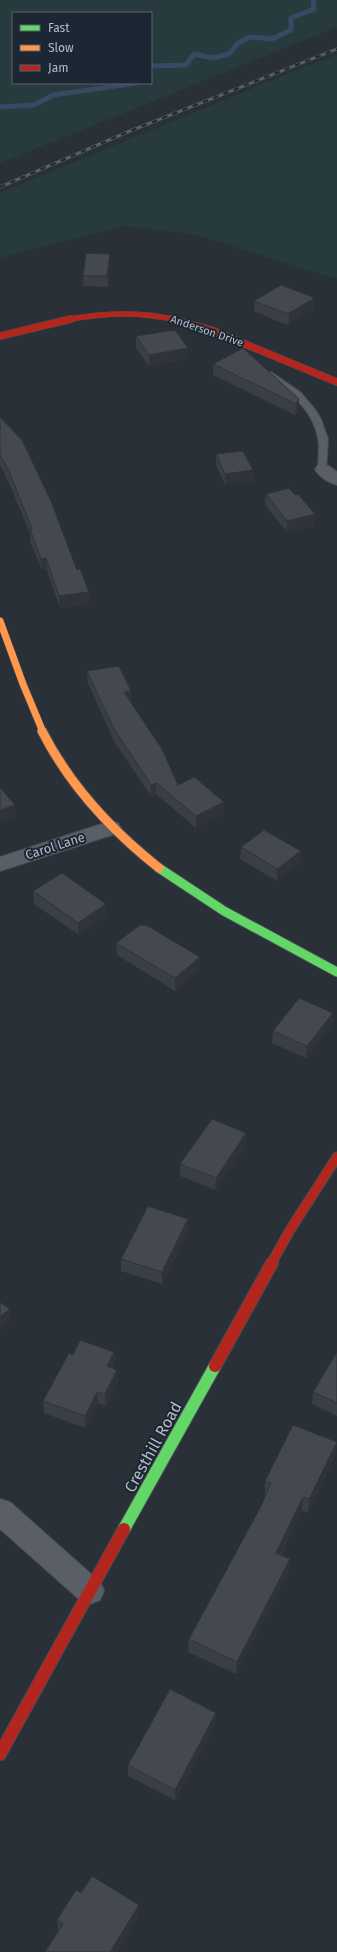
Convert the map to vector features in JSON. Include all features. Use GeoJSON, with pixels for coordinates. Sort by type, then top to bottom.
{"type":"FeatureCollection","features":[{"type":"Feature","properties":{"kind":"street","name":"Anderson Drive"},"geometry":{"type":"LineString","coordinates":[[0,336],[36,325],[66,319],[133,314],[158,316],[188,323],[218,333],[337,382]]}},
{"type":"Feature","properties":{"kind":"street"},"geometry":{"type":"LineString","coordinates":[[323,470],[337,480]]}},
{"type":"Feature","properties":{"kind":"street"},"geometry":{"type":"LineString","coordinates":[[0,622],[37,717],[59,760],[86,800],[110,828],[154,864],[200,897],[285,946],[337,972]]}},
{"type":"Feature","properties":{"kind":"street","name":"Carol Lane"},"geometry":{"type":"LineString","coordinates":[[0,864],[110,828]]}},
{"type":"Feature","properties":{"kind":"street","name":"Cresthill Road"},"geometry":{"type":"LineString","coordinates":[[0,1754],[290,1230],[337,1157]]}},
{"type":"Feature","properties":{"kind":"street"},"geometry":{"type":"LineString","coordinates":[[0,1511],[90,1591]]}},
{"type":"Feature","properties":{"kind":"lane"},"geometry":{"type":"LineString","coordinates":[[271,375],[300,397],[310,408],[320,425],[323,440],[323,470]]}},
{"type":"Feature","properties":{"kind":"green space"},"geometry":{"type":"Polygon","coordinates":[[[0,0],[337,0],[337,27],[0,163],[0,0]]]}},
{"type":"Feature","properties":{"kind":"green space"},"geometry":{"type":"Polygon","coordinates":[[[337,55],[337,279],[193,234],[123,226],[0,258],[0,193],[302,68],[337,55]]]}},
{"type":"Feature","properties":{"kind":"building"},"geometry":{"type":"Polygon","coordinates":[[[86,253],[110,254],[107,276],[83,276],[86,253]]]}},
{"type":"Feature","properties":{"kind":"building"},"geometry":{"type":"Polygon","coordinates":[[[281,285],[315,298],[289,313],[285,313],[254,301],[281,285]]]}},
{"type":"Feature","properties":{"kind":"building"},"geometry":{"type":"Polygon","coordinates":[[[175,330],[188,348],[149,355],[136,336],[175,330]]]}},
{"type":"Feature","properties":{"kind":"building"},"geometry":{"type":"Polygon","coordinates":[[[243,348],[299,399],[296,404],[213,364],[243,348]]]}},
{"type":"Feature","properties":{"kind":"building"},"geometry":{"type":"Polygon","coordinates":[[[0,417],[22,440],[51,501],[77,570],[80,569],[89,592],[59,596],[46,558],[41,559],[30,529],[32,529],[9,471],[0,455],[0,417]]]}},
{"type":"Feature","properties":{"kind":"building"},"geometry":{"type":"Polygon","coordinates":[[[243,451],[253,470],[225,474],[216,454],[243,451]]]}},
{"type":"Feature","properties":{"kind":"building"},"geometry":{"type":"Polygon","coordinates":[[[289,488],[295,495],[298,494],[315,514],[287,521],[266,494],[289,488]]]}},
{"type":"Feature","properties":{"kind":"building"},"geometry":{"type":"Polygon","coordinates":[[[119,666],[131,691],[124,692],[162,749],[178,785],[194,777],[224,802],[196,816],[156,783],[151,785],[114,729],[87,671],[119,666]]]}},
{"type":"Feature","properties":{"kind":"building"},"geometry":{"type":"Polygon","coordinates":[[[0,787],[15,805],[0,810],[0,787]]]}},
{"type":"Feature","properties":{"kind":"building"},"geometry":{"type":"Polygon","coordinates":[[[264,830],[301,851],[277,869],[241,847],[264,830]]]}},
{"type":"Feature","properties":{"kind":"building"},"geometry":{"type":"Polygon","coordinates":[[[62,873],[106,904],[78,923],[33,891],[62,873]]]}},
{"type":"Feature","properties":{"kind":"building"},"geometry":{"type":"Polygon","coordinates":[[[140,925],[146,925],[200,957],[175,978],[116,943],[140,925]]]}},
{"type":"Feature","properties":{"kind":"building"},"geometry":{"type":"Polygon","coordinates":[[[299,998],[333,1013],[307,1046],[273,1031],[299,998]]]}},
{"type":"Feature","properties":{"kind":"building"},"geometry":{"type":"Polygon","coordinates":[[[212,1119],[246,1133],[216,1178],[180,1164],[212,1119]]]}},
{"type":"Feature","properties":{"kind":"building"},"geometry":{"type":"Polygon","coordinates":[[[148,1206],[188,1219],[162,1272],[121,1259],[148,1206]]]}},
{"type":"Feature","properties":{"kind":"building"},"geometry":{"type":"Polygon","coordinates":[[[0,1302],[10,1309],[0,1317],[0,1302]]]}},
{"type":"Feature","properties":{"kind":"building"},"geometry":{"type":"Polygon","coordinates":[[[80,1340],[114,1352],[107,1366],[117,1370],[105,1394],[97,1392],[85,1416],[43,1401],[69,1353],[73,1355],[80,1340]]]}},
{"type":"Feature","properties":{"kind":"building"},"geometry":{"type":"Polygon","coordinates":[[[337,1352],[337,1403],[313,1392],[337,1352]]]}},
{"type":"Feature","properties":{"kind":"building"},"geometry":{"type":"Polygon","coordinates":[[[293,1425],[337,1442],[309,1499],[303,1497],[276,1553],[290,1559],[237,1662],[189,1639],[260,1508],[271,1483],[265,1481],[293,1425]]]}},
{"type":"Feature","properties":{"kind":"building"},"geometry":{"type":"Polygon","coordinates":[[[170,1689],[216,1713],[175,1790],[128,1765],[170,1689]]]}},
{"type":"Feature","properties":{"kind":"building"},"geometry":{"type":"Polygon","coordinates":[[[92,1876],[139,1905],[110,1952],[45,1952],[63,1924],[57,1920],[76,1890],[81,1893],[92,1876]]]}},
{"type":"Feature","properties":{"kind":"waterway"},"geometry":{"type":"LineString","coordinates":[[152,66],[186,65],[194,54],[213,58],[229,54],[238,43],[250,37],[272,39],[291,30],[291,18],[314,9],[313,0]]}},
{"type":"Feature","properties":{"kind":"waterway"},"geometry":{"type":"LineString","coordinates":[[0,107],[34,105],[53,95],[130,84]]}},
{"type":"Feature","properties":{"kind":"railway"},"geometry":{"type":"LineString","coordinates":[[0,187],[130,131],[337,49]]}},
{"type":"Feature","properties":{"kind":"traffic: fast"},"geometry":{"type":"LineString","coordinates":[[159,868],[202,898],[268,937],[337,972]]}},
{"type":"Feature","properties":{"kind":"traffic: fast"},"geometry":{"type":"LineString","coordinates":[[124,1529],[215,1366]]}},
{"type":"Feature","properties":{"kind":"traffic: slow"},"geometry":{"type":"LineString","coordinates":[[0,621],[35,716],[61,764],[72,781],[98,813],[128,842],[159,868]]}},
{"type":"Feature","properties":{"kind":"traffic: jam"},"geometry":{"type":"LineString","coordinates":[[0,336],[39,325],[78,317],[118,314],[158,316],[171,318],[211,330],[337,382]]}},
{"type":"Feature","properties":{"kind":"traffic: jam"},"geometry":{"type":"LineString","coordinates":[[215,1366],[290,1230],[337,1157]]}},
{"type":"Feature","properties":{"kind":"traffic: jam"},"geometry":{"type":"LineString","coordinates":[[0,1754],[124,1529]]}}]}
